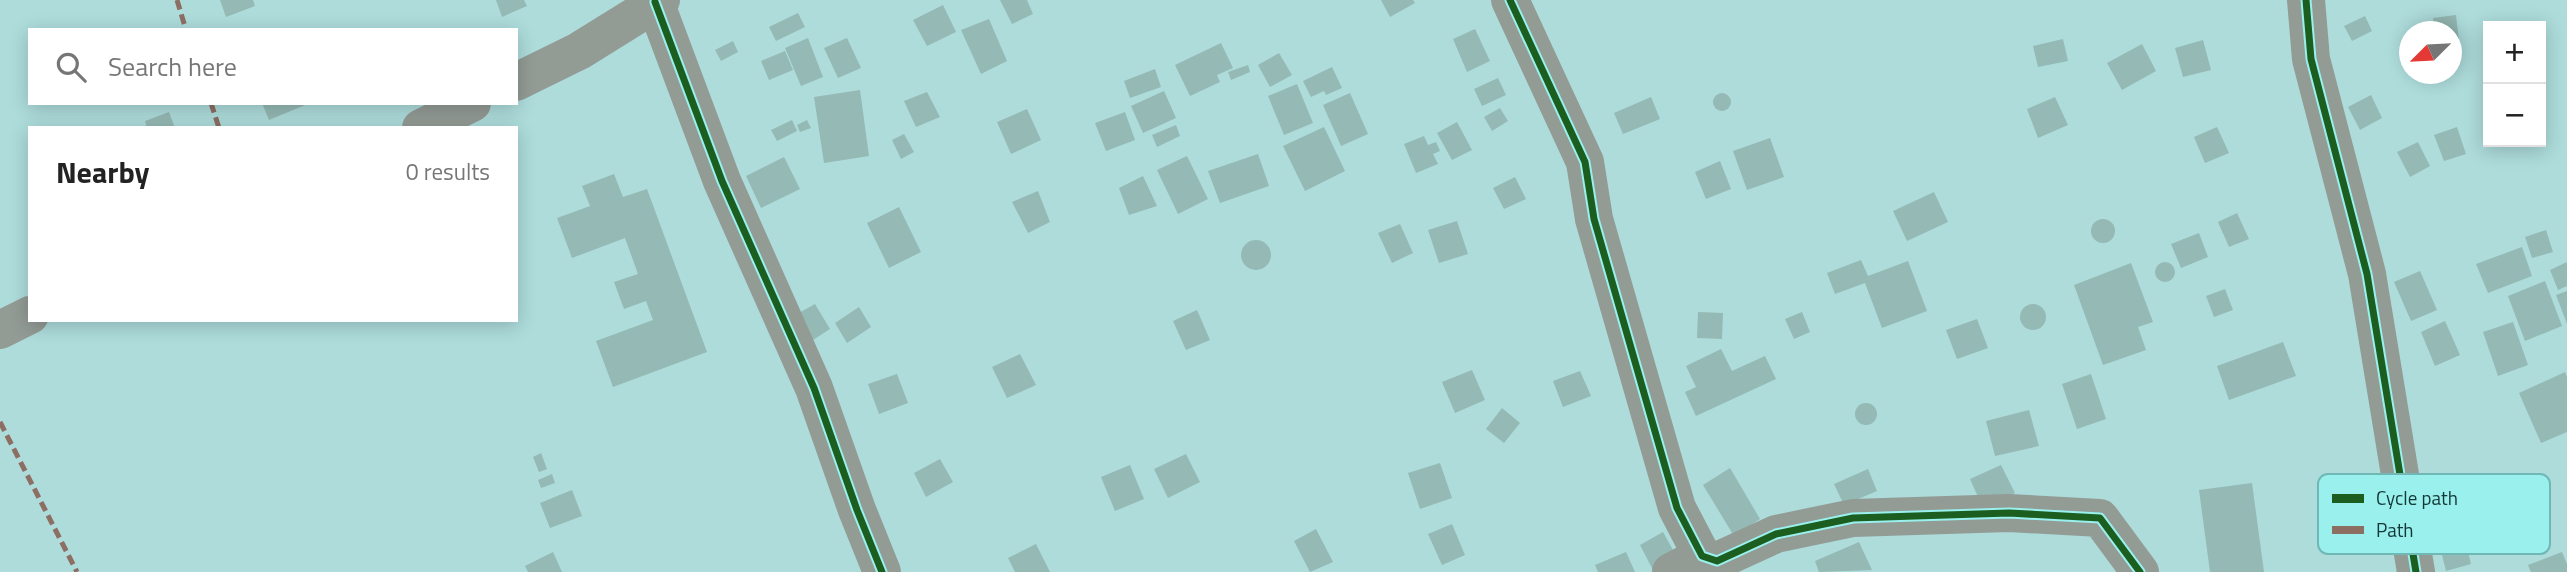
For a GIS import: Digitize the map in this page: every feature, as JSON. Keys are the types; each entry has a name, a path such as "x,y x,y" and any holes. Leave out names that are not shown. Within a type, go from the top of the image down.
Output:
{"street":[{"path":"1510,0 1585,162 1594,219 1693,567 1717,561 1776,534 1853,518 2009,513 2100,518 2140,572"},
{"path":"2306,0 2311,59 2367,274 2400,474"},
{"path":"518,81 579,51 658,1 722,181 814,388 857,510 883,572"},
{"path":"425,126 468,105"},
{"path":"0,330 28,316"},
{"path":"2413,554 2416,572"}],"building":[{"path":"220,0 253,0 255,6 226,17"},
{"path":"496,0 524,0 527,6 502,17"},
{"path":"1000,0 1027,0 1033,14 1012,24"},
{"path":"1381,0 1413,0 1415,3 1390,17"},
{"path":"943,5 956,32 927,46 913,20"},
{"path":"798,13 805,27 776,41 769,27"},
{"path":"2456,15 2457,21 2433,21 2433,18"},
{"path":"2365,16 2372,31 2352,41 2344,26"},
{"path":"989,19 1007,61 981,74 961,30"},
{"path":"1475,29 1490,61 1467,72 1453,39"},
{"path":"808,38 823,77 801,86 785,48"},
{"path":"847,38 861,68 838,78 824,48"},
{"path":"2063,39 2068,61 2038,67 2033,46"},
{"path":"2203,40 2211,70 2183,77 2175,48"},
{"path":"733,41 738,52 721,61 715,50"},
{"path":"1221,43 1233,68 1217,75 1220,82 1190,96 1175,65"},
{"path":"2142,44 2156,71 2122,90 2107,63"},
{"path":"785,51 793,70 769,80 761,61"},
{"path":"1279,53 1292,75 1270,87 1258,65"},
{"path":"1248,65 1250,72 1231,80 1228,72"},
{"path":"1332,67 1342,88 1326,95 1324,91 1311,97 1303,81"},
{"path":"1155,69 1161,87 1130,98 1124,81"},
{"path":"1498,78 1506,95 1482,106 1474,89"},
{"path":"1297,84 1313,123 1284,135 1268,96"},
{"path":"860,90 869,156 824,163 814,97"},
{"path":"1164,91 1176,118 1143,133 1131,106"},
{"path":"927,92 940,117 916,127 904,101"},
{"path":"1350,93 1368,134 1341,146 1323,105"},
{"path":"1722,93 1728,96 1731,102 1728,108 1722,111 1716,108 1713,102 1716,96"},
{"path":"2371,95 2382,118 2360,130 2348,107"},
{"path":"1651,97 1660,119 1623,134 1614,113"},
{"path":"2055,97 2068,125 2038,138 2027,109"},
{"path":"263,105 305,105 269,120"},
{"path":"1500,108 1508,121 1492,131 1484,117"},
{"path":"1027,109 1041,140 1011,154 997,122"},
{"path":"169,112 174,126 146,126 145,121"},
{"path":"1125,112 1135,140 1106,151 1095,123"},
{"path":"792,120 797,131 777,141 771,130"},
{"path":"807,120 811,128 800,132 797,125"},
{"path":"1457,122 1472,150 1452,160 1437,133"},
{"path":"1176,125 1180,136 1157,147 1152,135"},
{"path":"1324,127 1345,171 1305,191 1283,146"},
{"path":"2217,127 2229,153 2205,163 2194,137"},
{"path":"2457,127 2466,154 2444,161 2434,135"},
{"path":"904,134 914,152 901,159 892,140"},
{"path":"1424,136 1428,145 1436,142 1440,151 1433,154 1438,164 1416,173 1404,144"},
{"path":"1770,138 1784,177 1747,190 1733,151"},
{"path":"2418,142 2430,166 2410,177 2397,152"},
{"path":"1258,154 1269,186 1220,203 1208,171"},
{"path":"1187,156 1208,199 1178,214 1157,170"},
{"path":"784,157 800,189 761,208 746,176"},
{"path":"1720,161 1731,189 1706,199 1695,172"},
{"path":"614,174 623,197 647,189 707,352 613,387 596,341 653,320 646,301 624,309 614,282 638,274 625,238 572,258 557,218 590,206 582,186"},
{"path":"1143,176 1157,206 1129,215 1119,188"},
{"path":"1515,177 1526,199 1504,209 1493,188"},
{"path":"1038,191 1050,222 1028,233 1012,202"},
{"path":"1934,192 1948,222 1907,241 1893,211"},
{"path":"899,207 921,252 889,268 867,223"},
{"path":"2237,213 2249,239 2229,247 2218,222"},
{"path":"2103,219 2112,222 2115,231 2112,240 2103,243 2094,240 2091,231 2094,222"},
{"path":"1457,221 1468,254 1439,263 1428,230"},
{"path":"1400,224 1413,253 1392,263 1378,233"},
{"path":"2546,230 2553,252 2532,258 2525,237"},
{"path":"2199,233 2208,257 2181,268 2171,244"},
{"path":"1256,240 1267,244 1271,255 1267,266 1256,270 1245,266 1241,255 1245,244"},
{"path":"2522,247 2532,276 2488,293 2476,264"},
{"path":"1861,260 1868,276 1908,261 1927,311 1882,328 1865,283 1835,294 1827,273"},
{"path":"2165,262 2172,265 2175,272 2172,279 2165,282 2158,279 2155,272 2158,265"},
{"path":"2567,262 2567,286 2558,290 2550,270"},
{"path":"2131,263 2153,322 2138,327 2146,350 2103,365 2074,285"},
{"path":"2420,271 2437,310 2411,321 2394,282"},
{"path":"2545,281 2562,326 2525,341 2508,296"},
{"path":"2225,289 2233,310 2214,317 2206,296"},
{"path":"2567,291 2567,324 2556,295"},
{"path":"815,304 830,329 813,340 797,314"},
{"path":"2033,304 2043,307 2046,317 2043,327 2033,330 2023,327 2020,317 2023,307"},
{"path":"859,307 871,327 847,343 835,323"},
{"path":"1197,310 1210,340 1186,350 1173,321"},
{"path":"1698,312 1723,313 1722,339 1697,338"},
{"path":"1802,312 1810,332 1794,339 1785,319"},
{"path":"1977,319 1988,348 1957,359 1946,330"},
{"path":"2445,321 2460,355 2435,366 2421,332"},
{"path":"2513,322 2528,365 2498,376 2483,332"},
{"path":"2283,342 2296,376 2229,400 2217,366"},
{"path":"1721,349 1732,371 1765,356 1776,379 1696,416 1685,392 1696,387 1686,366"},
{"path":"1020,354 1036,385 1007,398 992,367"},
{"path":"1472,370 1485,400 1455,413 1442,382"},
{"path":"1580,371 1591,396 1563,407 1553,381"},
{"path":"2565,372 2567,432 2541,443 2519,393"},
{"path":"897,374 908,403 879,414 868,384"},
{"path":"2091,374 2106,419 2077,429 2062,384"},
{"path":"1866,403 1874,406 1877,414 1874,422 1866,425 1858,422 1855,414 1858,406"},
{"path":"1502,408 1520,423 1504,443 1486,429"},
{"path":"2029,410 2039,446 1995,456 1986,421"},
{"path":"541,453 547,469 539,472 533,457"},
{"path":"1186,454 1200,482 1168,498 1154,469"},
{"path":"940,459 953,482 926,497 914,473"},
{"path":"1440,463 1452,498 1420,509 1408,473"},
{"path":"1130,465 1144,499 1115,511 1101,477"},
{"path":"2001,465 2015,493 1983,508 1970,479"},
{"path":"1730,468 1760,519 1734,536 1703,485"},
{"path":"1868,469 1877,491 1844,505 1834,484"},
{"path":"552,474 555,483 541,488 538,480"},
{"path":"2252,483 2264,572 2210,572 2199,490"},
{"path":"572,490 582,516 550,528 540,503"},
{"path":"1452,524 1465,555 1442,565 1428,534"},
{"path":"1316,529 1333,562 1310,572 1294,541"},
{"path":"1663,532 1678,559 1654,572 1640,545"},
{"path":"1859,542 1872,570 1819,572 1815,561"},
{"path":"1036,544 1050,572 1015,572 1008,558"},
{"path":"553,552 562,572 528,572 525,566"},
{"path":"1626,552 1635,572 1598,572 1595,565"},
{"path":"2562,552 2567,572 2531,572 2528,565"},
{"path":"2442,554 2468,554 2471,564 2446,571"}],"marked path":[{"path":"177,0 185,28"},
{"path":"212,105 218,126"},
{"path":"0,422 77,572"}],"cycle path":[{"path":"1510,0 1585,162 1594,219 1677,508 1702,556 1717,561 1776,534 1853,518 2009,513 2100,518 2140,572"},
{"path":"2306,0 2311,59 2367,274 2400,474"},
{"path":"655,2 722,181 814,388 882,572"},
{"path":"2413,554 2416,572"}]}
